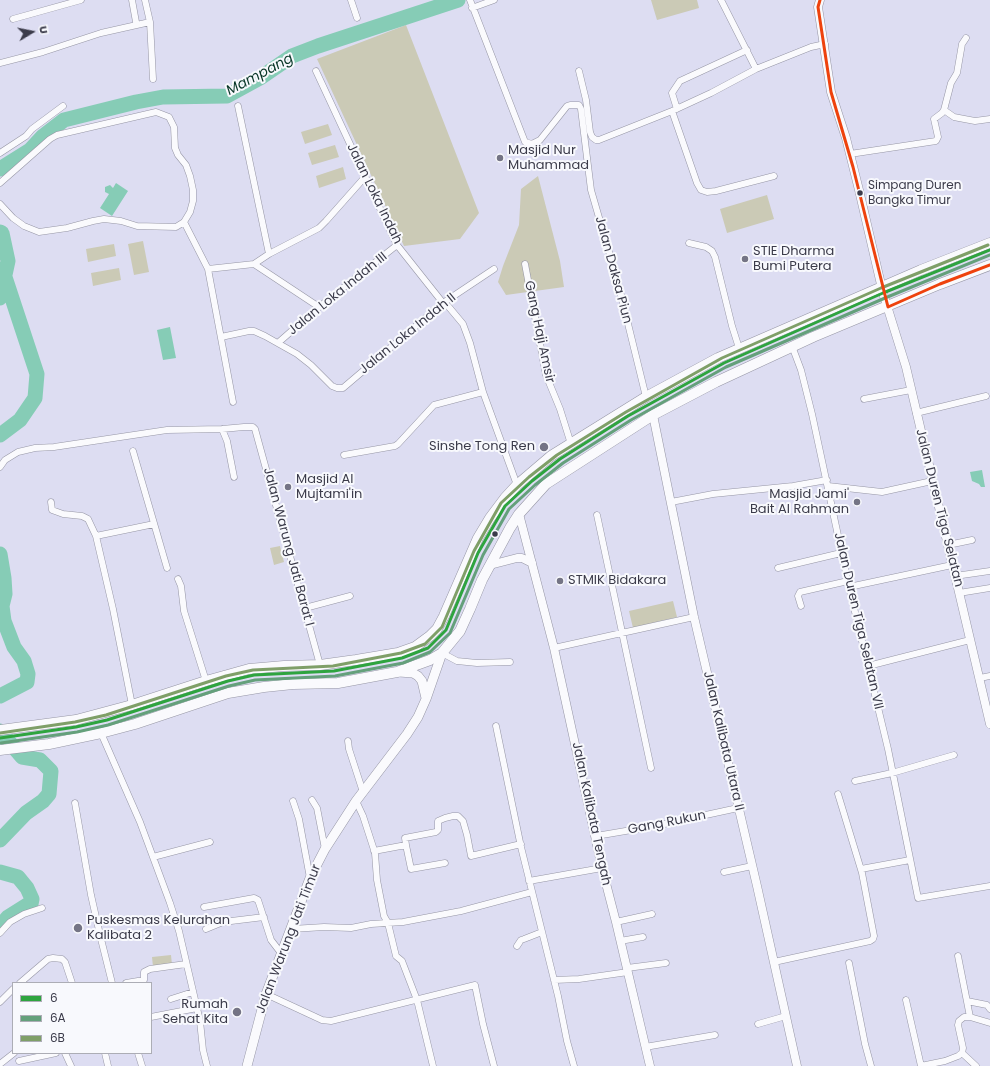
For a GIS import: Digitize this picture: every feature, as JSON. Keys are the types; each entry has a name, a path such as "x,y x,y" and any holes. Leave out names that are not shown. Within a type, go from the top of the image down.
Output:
{"main road":[{"path":"0,730 76,720 132,705 249,669 356,660 407,650 430,636 444,616 478,538 494,513 517,485 551,456 646,397 718,358 807,319 883,290 990,243"},
{"path":"2,750 62,742 101,733 136,724 228,693 293,684 338,683 397,672 430,660 442,653 460,631 490,565 519,514 546,484 652,415 716,382 813,337 940,284 990,265"},
{"path":"807,319 814,321 818,325 818,330 813,337"},
{"name":"Jalan Warung Jati Timur","path":"247,1066 266,994 310,878 324,849 356,801 384,770 418,717 442,653"},
{"path":"397,672 414,673 418,676 422,680 426,699"}],"street":[{"path":"13,18 68,2 81,0"},
{"path":"132,0 136,22"},
{"path":"145,0 150,22 153,79"},
{"path":"351,0 357,18"},
{"path":"471,3 494,0"},
{"path":"721,0 756,69"},
{"name":"Jalan Duren Tiga Selatan","path":"820,0 818,7 831,92 850,154 883,290 911,390 990,724"},
{"name":"Jalan Daksa Piun","path":"471,3 525,142 532,144 537,143 545,136 567,106 574,104 579,105 581,109 591,190 618,283 646,397"},
{"path":"0,63 101,34 150,22"},
{"path":"850,154 936,141 938,137 934,119 944,110 951,82 957,73 962,44 966,38"},
{"path":"579,71 592,137 596,140 604,139 675,110 756,69 806,49 824,44"},
{"path":"747,50 680,81 672,93 675,110 701,190 707,192 716,191 774,176"},
{"name":"Jalan Loka Indah","path":"316,71 397,245 443,302 463,324 470,343 483,392 517,485"},
{"path":"0,152 26,136 32,129 63,106"},
{"path":"238,106 269,254"},
{"path":"944,110 954,117 959,118 975,121 990,119"},
{"path":"0,183 50,139 57,135 156,112 169,117 174,127 175,148 178,155 186,165 193,190 193,201 190,212 184,222 176,227 162,228 137,226 121,221 104,219 67,228 38,232 24,226 13,218 0,204"},
{"path":"208,270 254,264 269,254 318,228 365,177"},
{"path":"184,222 208,270 233,402"},
{"path":"689,243 706,247 712,251 715,257 739,348"},
{"name":"Jalan Loka Indah III","path":"279,342 397,245"},
{"path":"254,264 320,307"},
{"name":"Gang Haji Amsir","path":"525,264 546,375 560,409 571,444"},
{"name":"Jalan Loka Indah II","path":"279,342 311,365 332,386 343,388 443,302 494,269"},
{"path":"221,337 254,331 279,342"},
{"name":"Jalan Duren Tiga Selatan VII","path":"792,346 801,370 848,584 888,749 918,898 990,886"},
{"path":"864,399 911,390"},
{"path":"344,455 395,446 434,405 483,392"},
{"path":"916,412 986,396"},
{"name":"Jalan Kalibata Utara II","path":"652,415 694,617 774,962 796,1066"},
{"name":"Jalan Warung Jati Barat I","path":"222,430 249,426 255,429 320,664"},
{"path":"0,467 5,460 18,452 27,449 167,430 222,430 227,441 234,477"},
{"path":"133,451 167,568"},
{"path":"671,502 713,494 827,483 882,492 932,481"},
{"path":"51,502 52,510 63,514 82,516 88,519 96,536 113,609 132,705"},
{"name":"Jalan Kalibata Tengah","path":"519,514 554,648 602,868 650,1066"},
{"path":"597,515 651,768"},
{"path":"96,536 154,524"},
{"path":"948,545 972,540"},
{"path":"778,568 842,552"},
{"path":"490,565 517,558 522,558 532,563"},
{"path":"800,606 798,596 800,592 952,565"},
{"path":"955,576 990,571"},
{"path":"178,579 181,586 184,611 206,681"},
{"path":"959,594 990,588"},
{"path":"305,608 350,596"},
{"path":"554,648 694,617"},
{"path":"868,666 970,640"},
{"path":"442,653 457,661 477,663 510,662"},
{"path":"980,678 990,676"},
{"path":"496,726 529,881 574,1066"},
{"path":"101,733 140,822 172,910 197,1008 207,1066"},
{"path":"348,741 349,749 363,792"},
{"path":"855,780 892,773 954,755"},
{"path":"774,962 870,941 873,939 874,936 861,869 838,794"},
{"path":"293,800 299,819 310,878"},
{"path":"312,800 317,808 324,849"},
{"path":"356,801 363,816 374,851 384,916 388,923 396,956 402,961 417,1000 433,1066"},
{"path":"74,803 91,894 112,982"},
{"name":"Gang Rukun","path":"596,836 655,826 738,808"},
{"path":"444,863 411,869 405,838 436,832 438,830 438,821 445,818 458,816 463,821 471,856 521,844"},
{"path":"154,857 210,842"},
{"path":"374,851 406,845"},
{"path":"861,869 910,860"},
{"path":"724,872 752,866"},
{"path":"529,881 602,868"},
{"path":"292,928 351,928 372,924 403,922 461,911 532,892"},
{"path":"204,907 254,898 258,900 271,940 281,953"},
{"path":"0,933 10,922 24,914 42,908"},
{"path":"616,922 652,914"},
{"path":"206,929 223,922 264,917"},
{"path":"517,946 521,940 542,932"},
{"path":"620,941 643,937"},
{"path":"958,956 970,1017"},
{"path":"21,982 48,959 53,958 62,959 65,962 72,982"},
{"path":"554,980 579,978 666,963"},
{"path":"849,963 864,1044 871,1066"},
{"path":"132,982 144,980 144,972 150,969 186,964"},
{"path":"266,994 322,1020 331,1021 475,985 494,1066"},
{"path":"0,1002 12,990"},
{"path":"171,999 193,992"},
{"path":"906,1000 921,1066 945,1061 962,1053 963,1048 958,1025 959,1020 964,1017 970,1017 990,1023"},
{"path":"967,1001 987,1005 990,1009"},
{"path":"152,1017 197,1008"},
{"path":"758,1024 786,1016"},
{"path":"645,1047 715,1035"},
{"path":"962,1053 976,1066"},
{"path":"0,1064 13,1054"},
{"path":"19,1061 51,1054"},
{"path":"65,1054 71,1066"},
{"path":"105,1054 108,1066"},
{"path":"138,1054 142,1066"}],"shaded area":[{"path":"651,0 697,0 699,8 657,20"},
{"path":"406,25 479,213 460,239 404,246 317,59"},
{"path":"328,124 332,135 305,144 301,132"},
{"path":"335,145 339,157 312,165 308,153"},
{"path":"343,167 346,179 319,188 316,176"},
{"path":"538,176 560,261 564,287 506,295 498,282 519,225 521,189"},
{"path":"116,183 128,191 112,216 100,208 109,194 105,192 105,187 110,185 113,188"},
{"path":"767,195 774,219 727,233 720,209"},
{"path":"143,241 149,272 134,275 128,244"},
{"path":"114,244 116,256 88,262 86,249"},
{"path":"119,268 121,280 93,286 91,273"},
{"path":"170,327 176,358 163,360 157,330"},
{"path":"982,470 985,487 981,487 979,484 972,481 970,472"},
{"path":"280,546 284,562 274,565 270,548"},
{"path":"673,601 677,617 633,628 629,611"},
{"path":"171,955 172,965 153,967 152,957"}],"waterway":[{"name":"Mampang","path":"0,169 30,150 42,137 64,120 136,102 163,97 227,96 260,78 292,56 458,0"},
{"name":"Mampang","path":"0,232 2,233 8,261 0,298"},
{"path":"0,435 20,420 35,398 37,374 5,277"},
{"path":"0,554 5,594 2,606 4,621 14,647 24,661 28,674 27,682 0,696"},
{"path":"0,731 22,757 40,760 51,771 49,794 43,801 26,813 0,840"},
{"path":"0,872 18,877 27,888 32,899 31,904 8,917 0,926"}],"transit line":[{"path":"820,0 818,7 831,92 853,167 888,307 940,284 990,265"},
{"name":"6B","path":"0,733 75,722 106,715 226,676 253,670 333,666 401,653 425,644 442,627 474,551 501,503 529,477 557,455 626,412 722,358 881,288 988,245"},
{"name":"6","path":"0,738 76,727 107,720 228,681 254,675 334,671 402,658 428,648 446,630 478,553 505,506 532,481 560,459 628,416 724,363 883,293 990,250"},
{"name":"6A","path":"1,743 77,732 108,725 229,686 255,680 335,676 403,663 430,652 450,633 483,555 509,509 535,485 563,463 631,420 726,367 885,298 990,255"}],"place":[{"name":"Masjid Nur Muhammad","path":"500,158"},
{"name":"Simpang Duren Bangka Timur","path":"860,193"},
{"name":"STIE Dharma Bumi Putera","path":"745,259"},
{"name":"Sinshe Tong Ren","path":"544,447"},
{"name":"Masjid Al Mujtami'in","path":"288,487"},
{"name":"Masjid Jami' Bait Al Rahman","path":"857,502"},
{"name":"STMIK Bidakara","path":"560,581"},
{"name":"Puskesmas Kelurahan Kalibata 2","path":"78,928"},
{"name":"Rumah Sehat Kita","path":"237,1012"}]}
